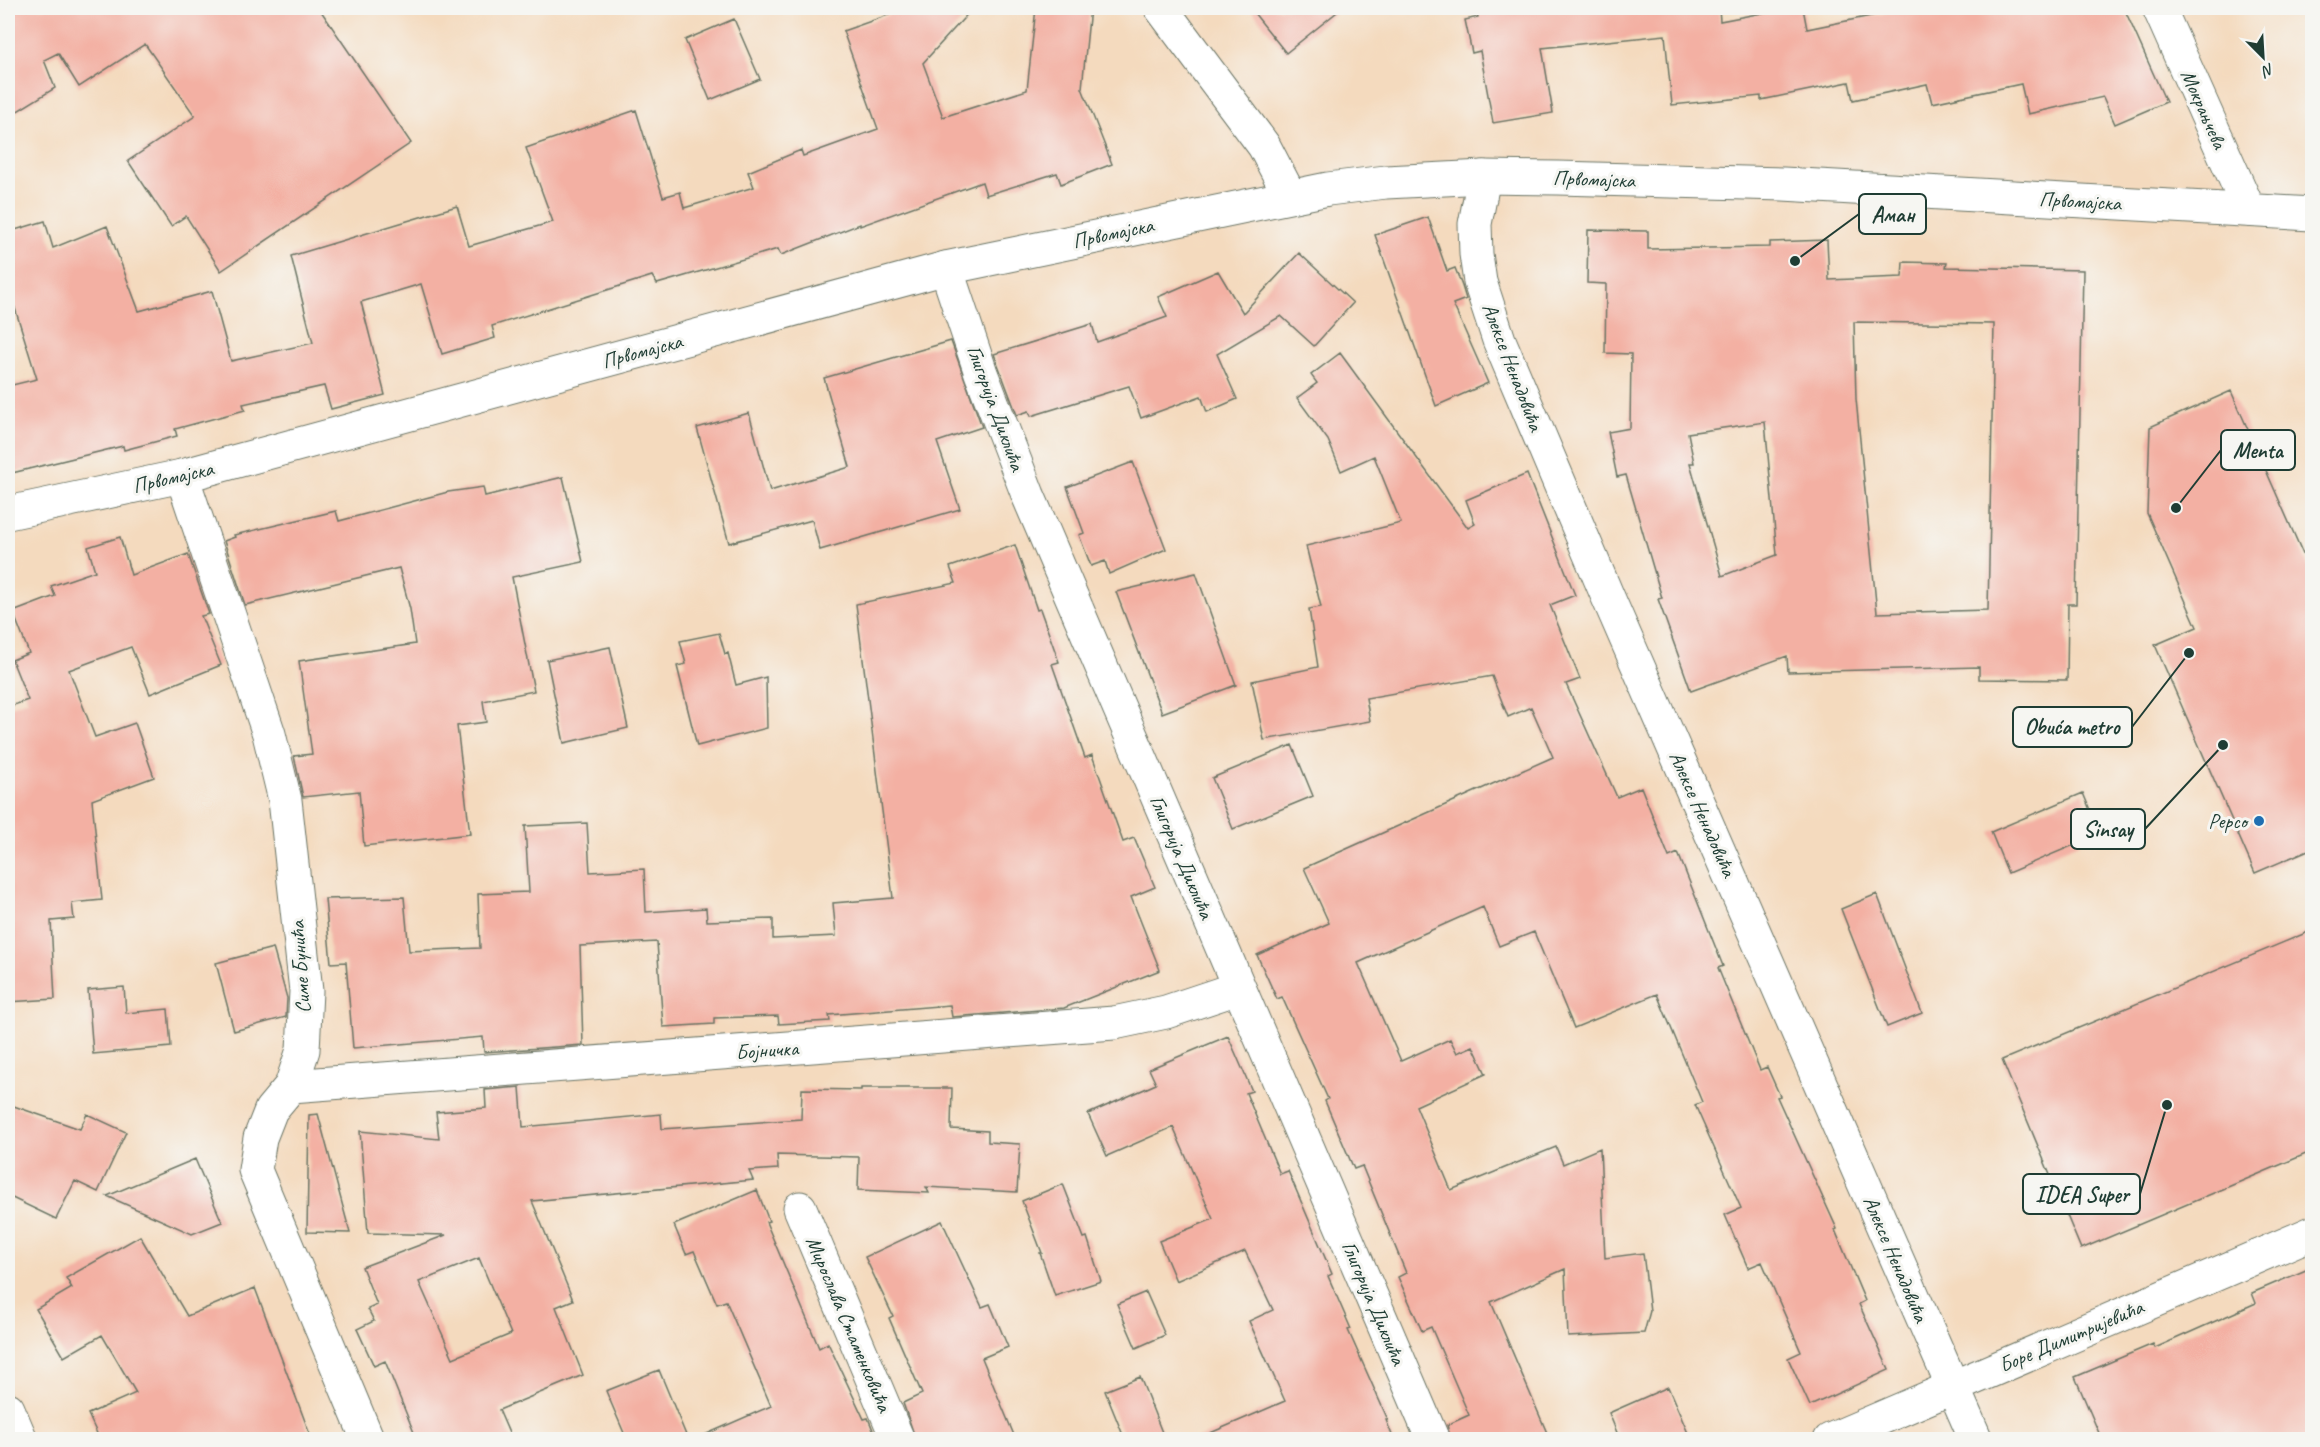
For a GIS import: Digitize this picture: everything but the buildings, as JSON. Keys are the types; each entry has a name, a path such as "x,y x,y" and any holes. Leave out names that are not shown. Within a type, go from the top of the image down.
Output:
{"street":[{"path":"1161,8 1264,146 1290,196"},
{"name":"Мокрањчева","path":"2158,8 2249,210"},
{"name":"Првомајска","path":"8,513 182,476 946,268 1328,189 1386,182 1484,177 1783,184 2313,214"},
{"name":"Алексе Ненадовића","path":"1484,177 1475,224 1476,254 1480,282 1499,340 1976,1440"},
{"name":"Глигорија Диклића","path":"946,268 981,372 1028,495 1433,1440"},
{"name":"Симе Бунића","path":"182,476 269,734 285,800 306,991 303,1050 291,1086 271,1110 260,1138 255,1170 368,1440"},
{"name":"Бојничка","path":"291,1086 1114,1023 1166,1012 1238,988"},
{"name":"Мирослава Стаменковића","path":"800,1208 898,1440"},
{"name":"Боре Димитријевића","path":"1830,1440 2313,1233"},
{"path":"8,1409 21,1440"}],"place":[{"name":"Аман","path":"1795,261"},
{"name":"Menta","path":"2176,508"},
{"name":"Obuća metro","path":"2189,653"},
{"name":"Sinsay","path":"2223,745"},
{"name":"Pepco","path":"2259,821"},
{"name":"IDEA Super","path":"2167,1105"}]}
